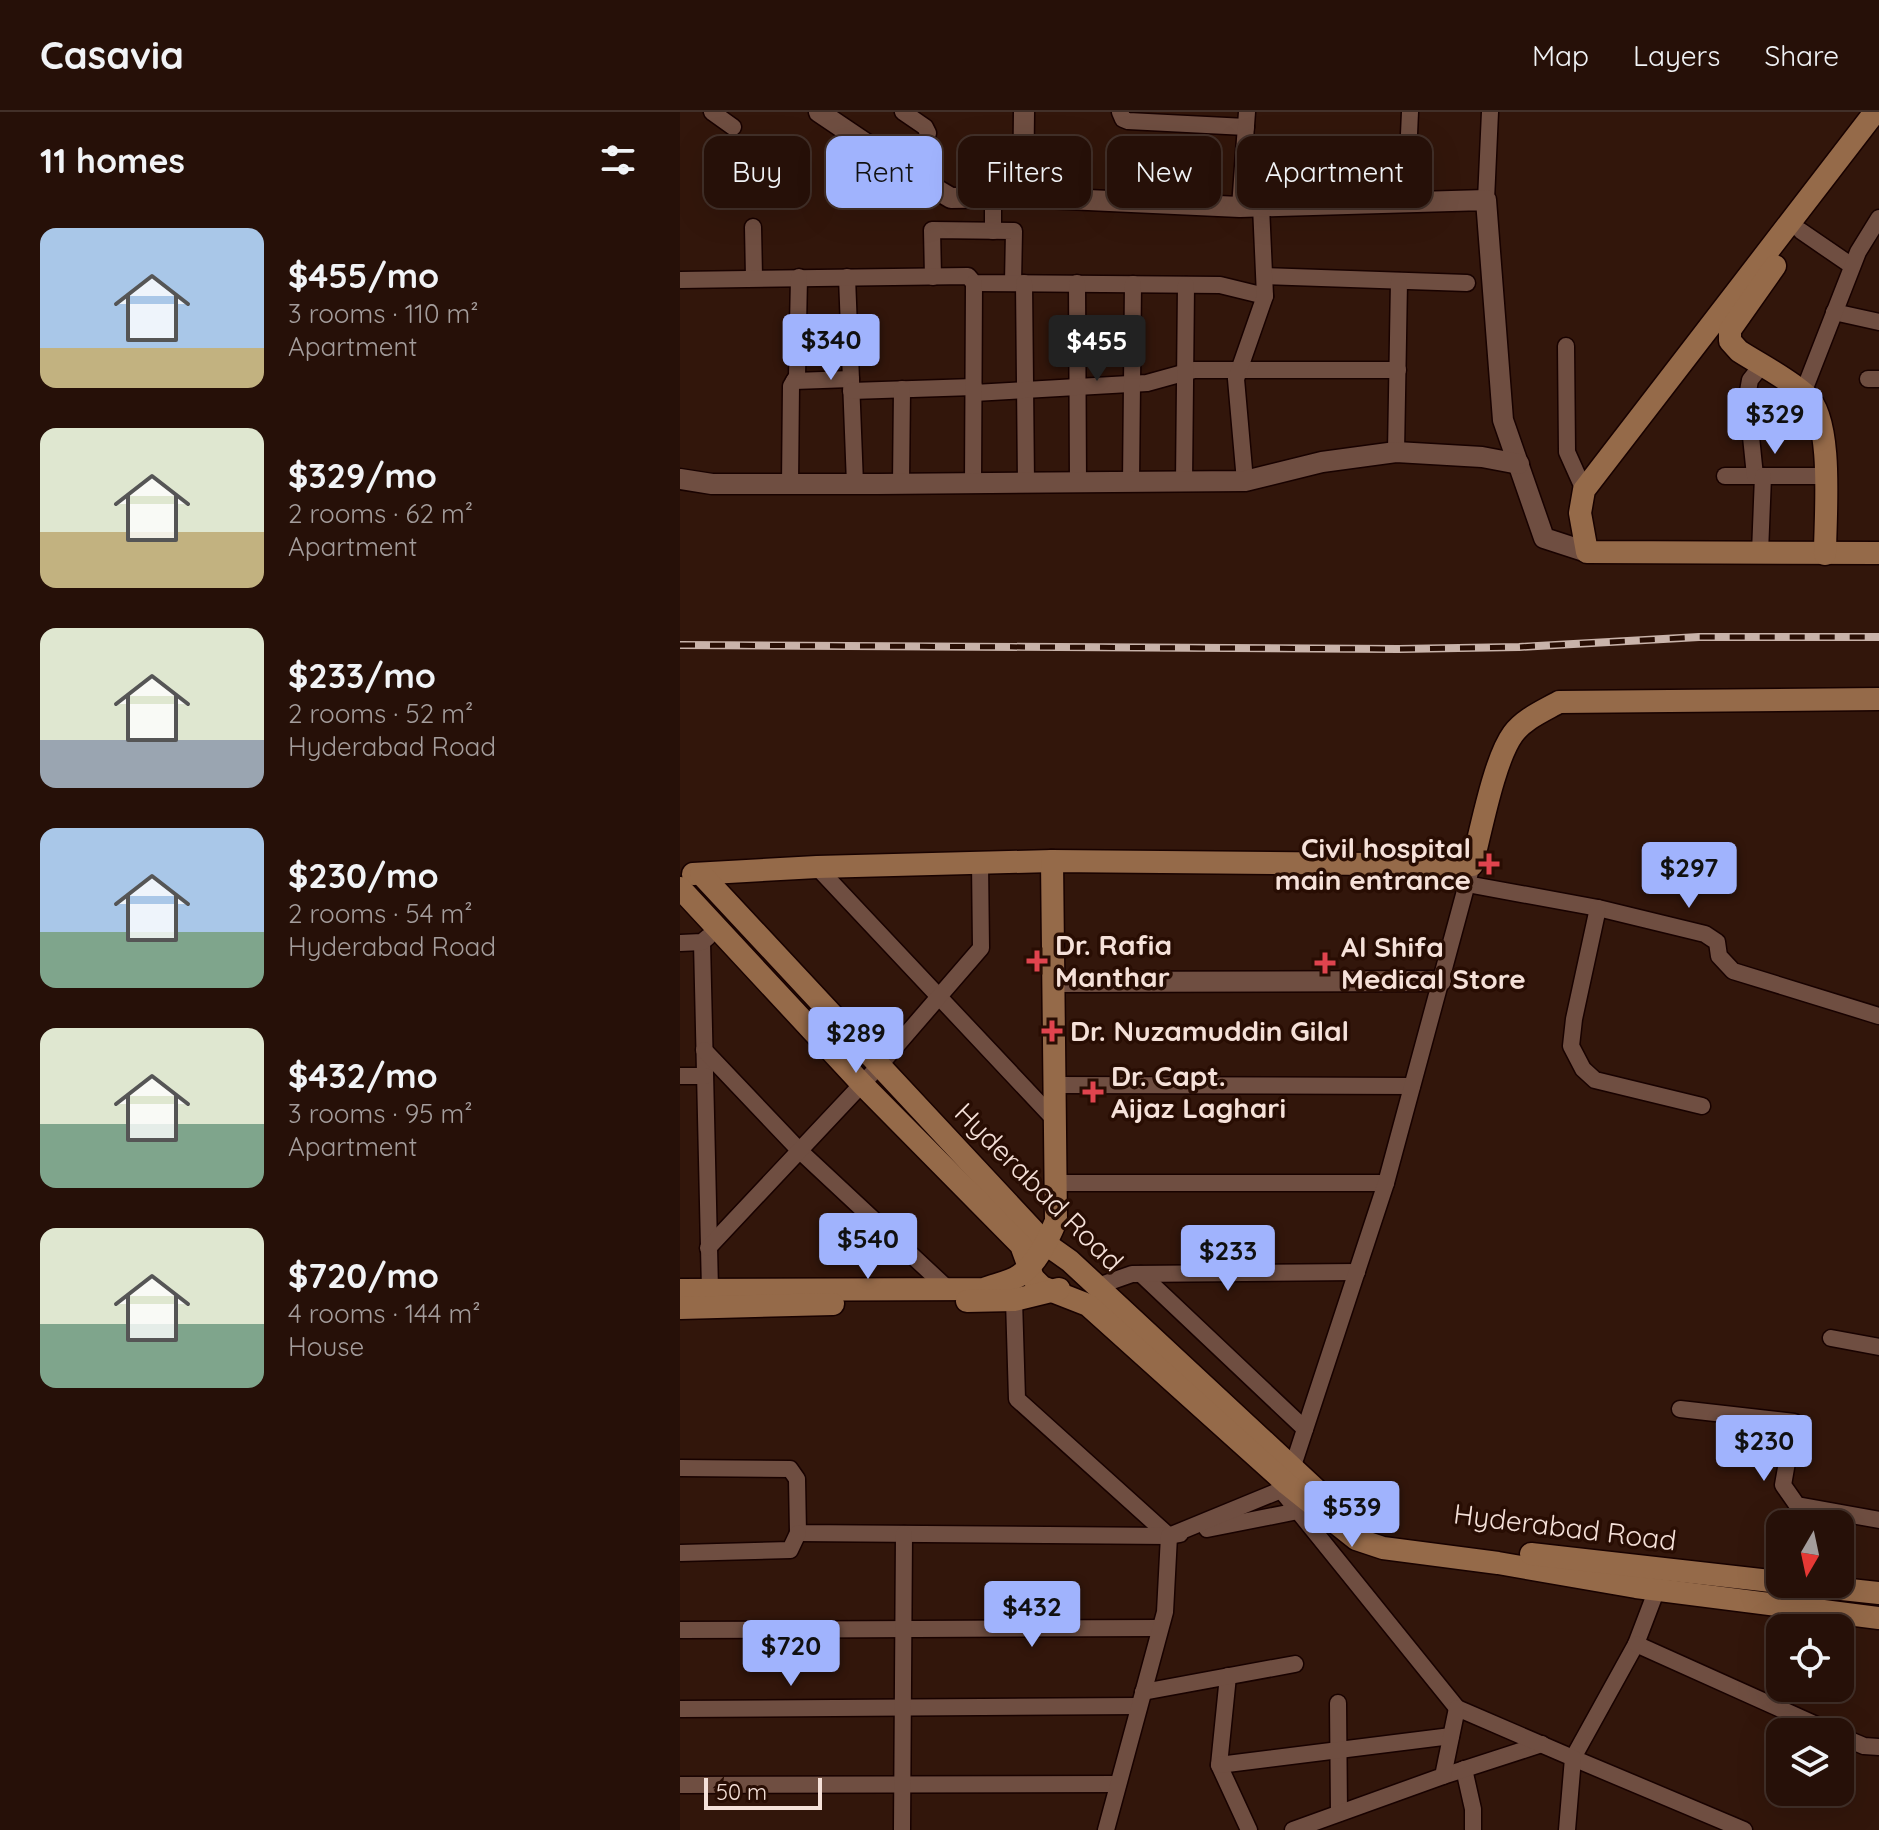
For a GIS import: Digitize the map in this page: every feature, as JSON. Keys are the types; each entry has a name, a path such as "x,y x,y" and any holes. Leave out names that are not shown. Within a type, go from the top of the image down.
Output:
{"main road":[{"path":"1875,112 1584,490 1580,513 1587,552 1879,553"},
{"path":"1825,554 1824,433 1818,411 1803,393 1739,351 1730,341 1730,330 1879,129"},
{"path":"690,874 817,867 1052,861 1470,874 1503,753 1514,733 1533,716 1559,702 1879,699"},
{"path":"680,1290 984,1289 1018,1277 1029,1266 1046,1244 1056,1221 1052,861"},
{"name":"Hyderabad Road","path":"690,874 879,1066 1046,1244 1074,1266 1287,1480 1362,1528 1387,1535 1614,1565 1766,1581"},
{"name":"Hyderabad Road","path":"680,888 710,935 1021,1245 1033,1278 1042,1287 1088,1305 1356,1539 1383,1548 1879,1618"},
{"path":"680,1308 1014,1300 1065,1286 1072,1277 1074,1266"},
{"path":"1854,1590 1879,1593"}],"street":[{"path":"712,112 733,127"},
{"path":"819,112 855,136"},
{"path":"903,112 925,127 927,136"},
{"path":"1024,112 1024,136"},
{"path":"1120,112 1123,119 1128,121 1247,119"},
{"path":"1409,136 1410,112"},
{"path":"1490,112 1486,200 1503,420 1544,538 1587,552"},
{"path":"1091,200 1237,207"},
{"path":"1432,201 1486,200"},
{"path":"993,208 993,231"},
{"path":"1245,481 1236,379 1265,296 1261,208"},
{"path":"1803,393 1858,252 1879,218"},
{"path":"753,227 754,277"},
{"path":"933,277 932,230 1014,231 1025,390 1026,484"},
{"path":"1801,231 1852,266"},
{"path":"680,280 968,276 974,283 973,484"},
{"path":"1265,276 1467,283"},
{"path":"790,484 791,386 797,376 799,277"},
{"path":"847,277 855,484"},
{"path":"1396,452 1399,281"},
{"path":"974,283 1220,285 1265,296"},
{"path":"1077,283 1078,483"},
{"path":"1131,483 1133,284"},
{"path":"1184,482 1186,285"},
{"path":"1834,312 1879,322"},
{"path":"1566,346 1567,452 1584,490"},
{"path":"1760,553 1759,476 1747,397 1750,380 1761,366"},
{"path":"794,381 902,389 1025,390 1147,383 1194,370 1398,370"},
{"path":"901,484 902,389"},
{"path":"680,479 712,484 1245,481 1322,462 1396,452 1482,457 1519,464"},
{"path":"1725,476 1824,476"},
{"path":"708,1248 879,1066 981,948 980,862"},
{"path":"817,867 1054,1119"},
{"path":"1744,1830 1457,1708 1298,1511 1287,1480 1386,1183 1470,874 1705,934 1717,942 1719,956 1733,971 1879,1016"},
{"path":"1598,908 1574,1019 1571,1046 1576,1058 1595,1080 1702,1106"},
{"path":"680,943 710,935 704,1050 710,1290"},
{"path":"1055,982 1441,981"},
{"path":"704,1050 800,1151 948,1289"},
{"path":"680,1076 705,1076"},
{"path":"1054,1085 1412,1086"},
{"path":"1055,1183 1386,1183"},
{"path":"1095,1287 1132,1274 1357,1272"},
{"path":"1141,1274 1305,1429"},
{"path":"1014,1300 1017,1399 1169,1536"},
{"path":"1831,1338 1879,1347"},
{"path":"1680,1409 1794,1422 1783,1485 1797,1505 1879,1520"},
{"path":"680,1468 790,1469 797,1479 798,1533 790,1550 680,1553"},
{"path":"1169,1536 1287,1480"},
{"path":"798,1533 1169,1536 1298,1511"},
{"path":"902,1830 904,1534"},
{"path":"1106,1830 1165,1612 1169,1536"},
{"path":"1567,1830 1573,1758 1636,1644 1657,1589"},
{"path":"680,1630 1160,1628"},
{"path":"1636,1644 1801,1718"},
{"path":"680,1709 1141,1699 1228,1676 1295,1664"},
{"path":"1228,1676 1219,1765 1249,1830"},
{"path":"1338,1703 1339,1813"},
{"path":"1443,1776 1457,1708"},
{"path":"1219,1765 1451,1736"},
{"path":"1854,1742 1879,1747"},
{"path":"1293,1830 1542,1744"},
{"path":"1464,1769 1473,1809 1473,1830"},
{"path":"680,1785 1118,1784"}],"railway":[{"path":"680,645 1399,649 1519,647 1699,637 1879,637"}],"place":[{"name":"Civil hospital main entrance","path":"1489,864"},
{"name":"Dr. Rafia Manthar","path":"1037,961"},
{"name":"Al Shifa Medical Store","path":"1325,963"},
{"name":"Dr. Nuzamuddin Gilal","path":"1052,1031"},
{"name":"Dr. Capt. Aijaz Laghari","path":"1093,1092"}]}
